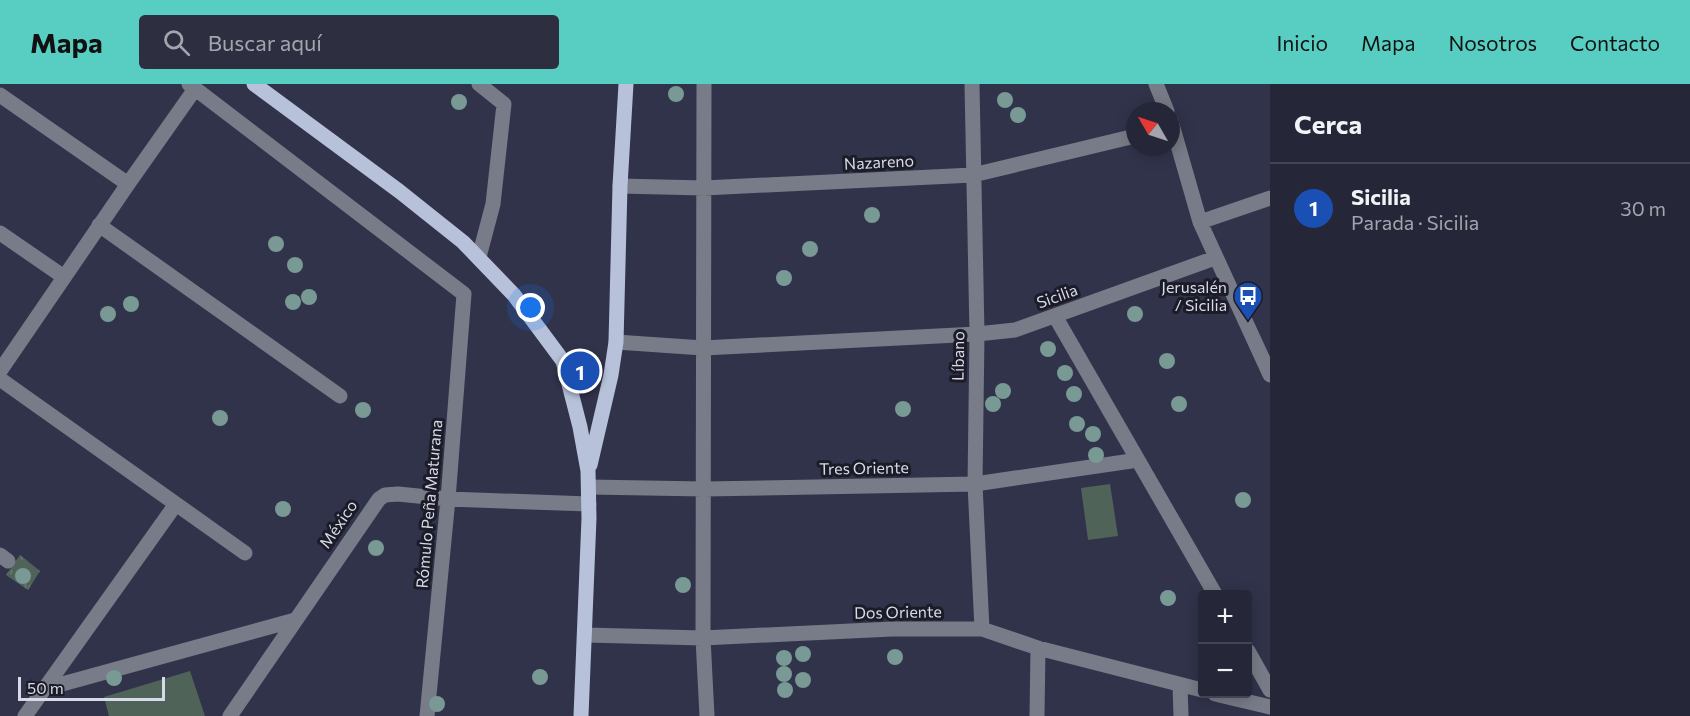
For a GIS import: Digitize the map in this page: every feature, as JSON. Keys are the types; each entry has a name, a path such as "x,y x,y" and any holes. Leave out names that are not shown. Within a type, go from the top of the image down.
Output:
{"main road":[{"path":"254,84 399,191 479,257 514,295 563,361 588,471 589,487 586,635 581,716"},
{"path":"588,471 611,375 616,342 620,186 626,84"}],"street":[{"path":"479,84 504,104 493,204 479,257"},
{"path":"704,84 704,638 707,716"},
{"name":"Líbano","path":"972,84 977,334 975,484 982,629"},
{"path":"1156,84 1163,102"},
{"path":"0,371 192,87"},
{"name":"Rómulo Peña Maturana","path":"192,87 464,294 448,499 427,716"},
{"path":"0,95 128,184"},
{"name":"Nazareno","path":"620,186 704,188 973,175 1126,138"},
{"path":"1180,153 1200,222 1270,374"},
{"path":"1200,222 1270,198"},
{"path":"99,225 340,396"},
{"path":"0,232 64,277"},
{"name":"Sicilia","path":"616,342 703,348 977,334 1015,330 1215,258"},
{"path":"1055,315 1213,590"},
{"path":"0,379 245,553"},
{"name":"Tres Oriente","path":"589,487 704,489 975,484 1138,460"},
{"name":"México","path":"230,716 379,499 385,495 589,504"},
{"path":"25,716 176,504"},
{"path":"45,688 295,620"},
{"name":"Dos Oriente","path":"586,635 704,638 892,629 982,629 1038,648 1198,689"},
{"path":"1036,716 1038,648"},
{"path":"1252,658 1270,690"},
{"path":"1180,685 1181,716"},
{"path":"1235,698 1270,707"}],"green space":[{"path":"1110,484 1118,536 1088,540 1081,488"},
{"path":"20,555 40,571 28,590 6,575"},
{"path":"190,671 205,716 109,716 104,697"}],"place":[{"name":"Jerusalén / Sicilia","path":"1248,322"},
{"name":"Sicilia","path":"580,371"}]}
